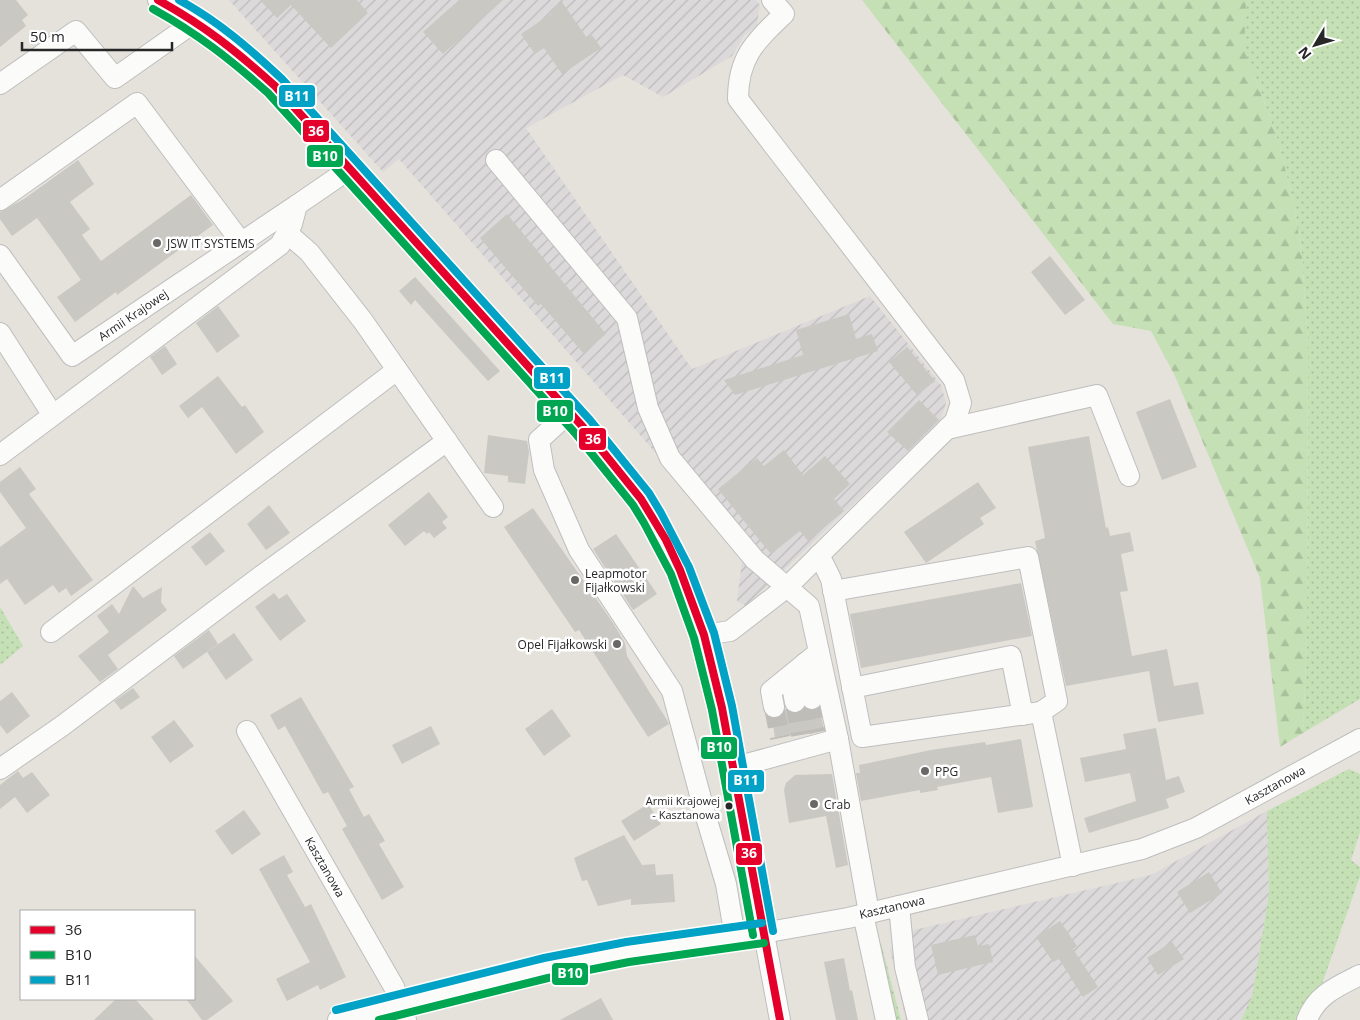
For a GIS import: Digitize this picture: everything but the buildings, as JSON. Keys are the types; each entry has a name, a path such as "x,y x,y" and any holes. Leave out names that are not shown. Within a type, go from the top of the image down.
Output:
{"street":[{"path":"158,0 196,22 228,44 275,86 570,412 641,498 680,570 704,635 722,708 780,1020"},
{"path":"704,635 730,631 787,587 955,421 961,403 954,380 738,99 738,79 745,55 784,14 772,0"},
{"path":"0,84 76,30 114,78 196,22"},
{"path":"0,200 137,103 241,242"},
{"path":"496,160 627,318 648,408 670,458 755,560 809,606 816,740 866,913 886,1020"},
{"name":"Armii Krajowej","path":"0,255 72,356 351,168"},
{"path":"0,455 52,414 280,245 292,224 297,205"},
{"path":"287,233 309,252 327,275 397,370 493,507"},
{"path":"0,333 52,414"},
{"path":"51,632 397,370"},
{"path":"947,429 1096,395 1129,476"},
{"path":"570,412 539,440 544,470 579,550 672,691 726,884 735,937"},
{"path":"0,769 62,726 257,579 447,441"},
{"path":"819,555 831,579 833,590 852,688 862,737 1032,713 1057,702 1028,558 833,590"},
{"path":"852,688 1011,656 1032,713 1073,866"},
{"path":"774,707 771,691 812,658"},
{"path":"790,676 804,701 812,658"},
{"name":"Kasztanowa","path":"247,731 394,988 403,1012"},
{"name":"Kasztanowa","path":"338,1020 403,1012 546,968 627,952 763,933 866,913 1142,849 1168,840 1226,812 1360,739"},
{"path":"732,768 781,746 816,740"},
{"path":"899,906 905,967 918,1020"},
{"path":"1308,1020 1310,1012 1327,991 1360,975"}],"shaded area":[{"path":"229,0 756,0 760,5 757,25 744,36 732,56 663,97 623,75 526,128 692,369 870,296 941,385 946,403 940,422 746,606 737,601 743,553 399,159 383,172"},
{"path":"1267,811 1269,894 1252,997 1241,1020 906,1020 890,950 901,933 1151,875"}],"green space":[{"path":"862,0 1246,0 1244,50 1279,144 1293,201 1302,256 1308,343 1307,637 1303,733 1280,747 1260,578 1175,376 1151,331 1113,324"},
{"path":"1237,0 1360,0 1360,699 1303,733 1307,637 1308,343 1302,256 1293,201 1279,144 1258,84 1235,30"},
{"path":"0,607 23,646 0,665"},
{"path":"1349,769 1360,774 1360,832 1351,860 1360,867 1360,876 1321,987 1303,1005 1296,1020 1241,1020 1252,997 1269,894 1267,811"},
{"path":"881,943 901,1020 890,1020 876,944"}],"tunnel":[{"path":"812,699 819,732"},
{"path":"795,702 801,735"},
{"path":"774,707 780,738"}],"transit line":[{"name":"36","path":"158,0 219,39 275,86 583,427 641,499 666,540 680,570 704,635 722,708 780,1020"},
{"name":"B11","path":"179,0 233,36 282,79 590,420 649,493 689,567 714,633 732,706 773,931"},
{"name":"B10","path":"153,9 185,28 213,48 268,93 575,433 633,505 671,574 694,638 712,710 753,935"},
{"name":"B11","path":"336,1010 544,958 626,942 762,923"},
{"name":"B10","path":"379,1020 548,978 629,962 764,943"}],"place":[{"name":"JSW IT SYSTEMS","path":"157,243"},
{"name":"Leapmotor Fijałkowski","path":"575,580"},
{"name":"Opel Fijałkowski","path":"617,644"},
{"name":"PPG","path":"925,771"},
{"name":"Crab","path":"814,804"},
{"name":"Armii Krajowej - Kasztanowa","path":"729,806"}]}
